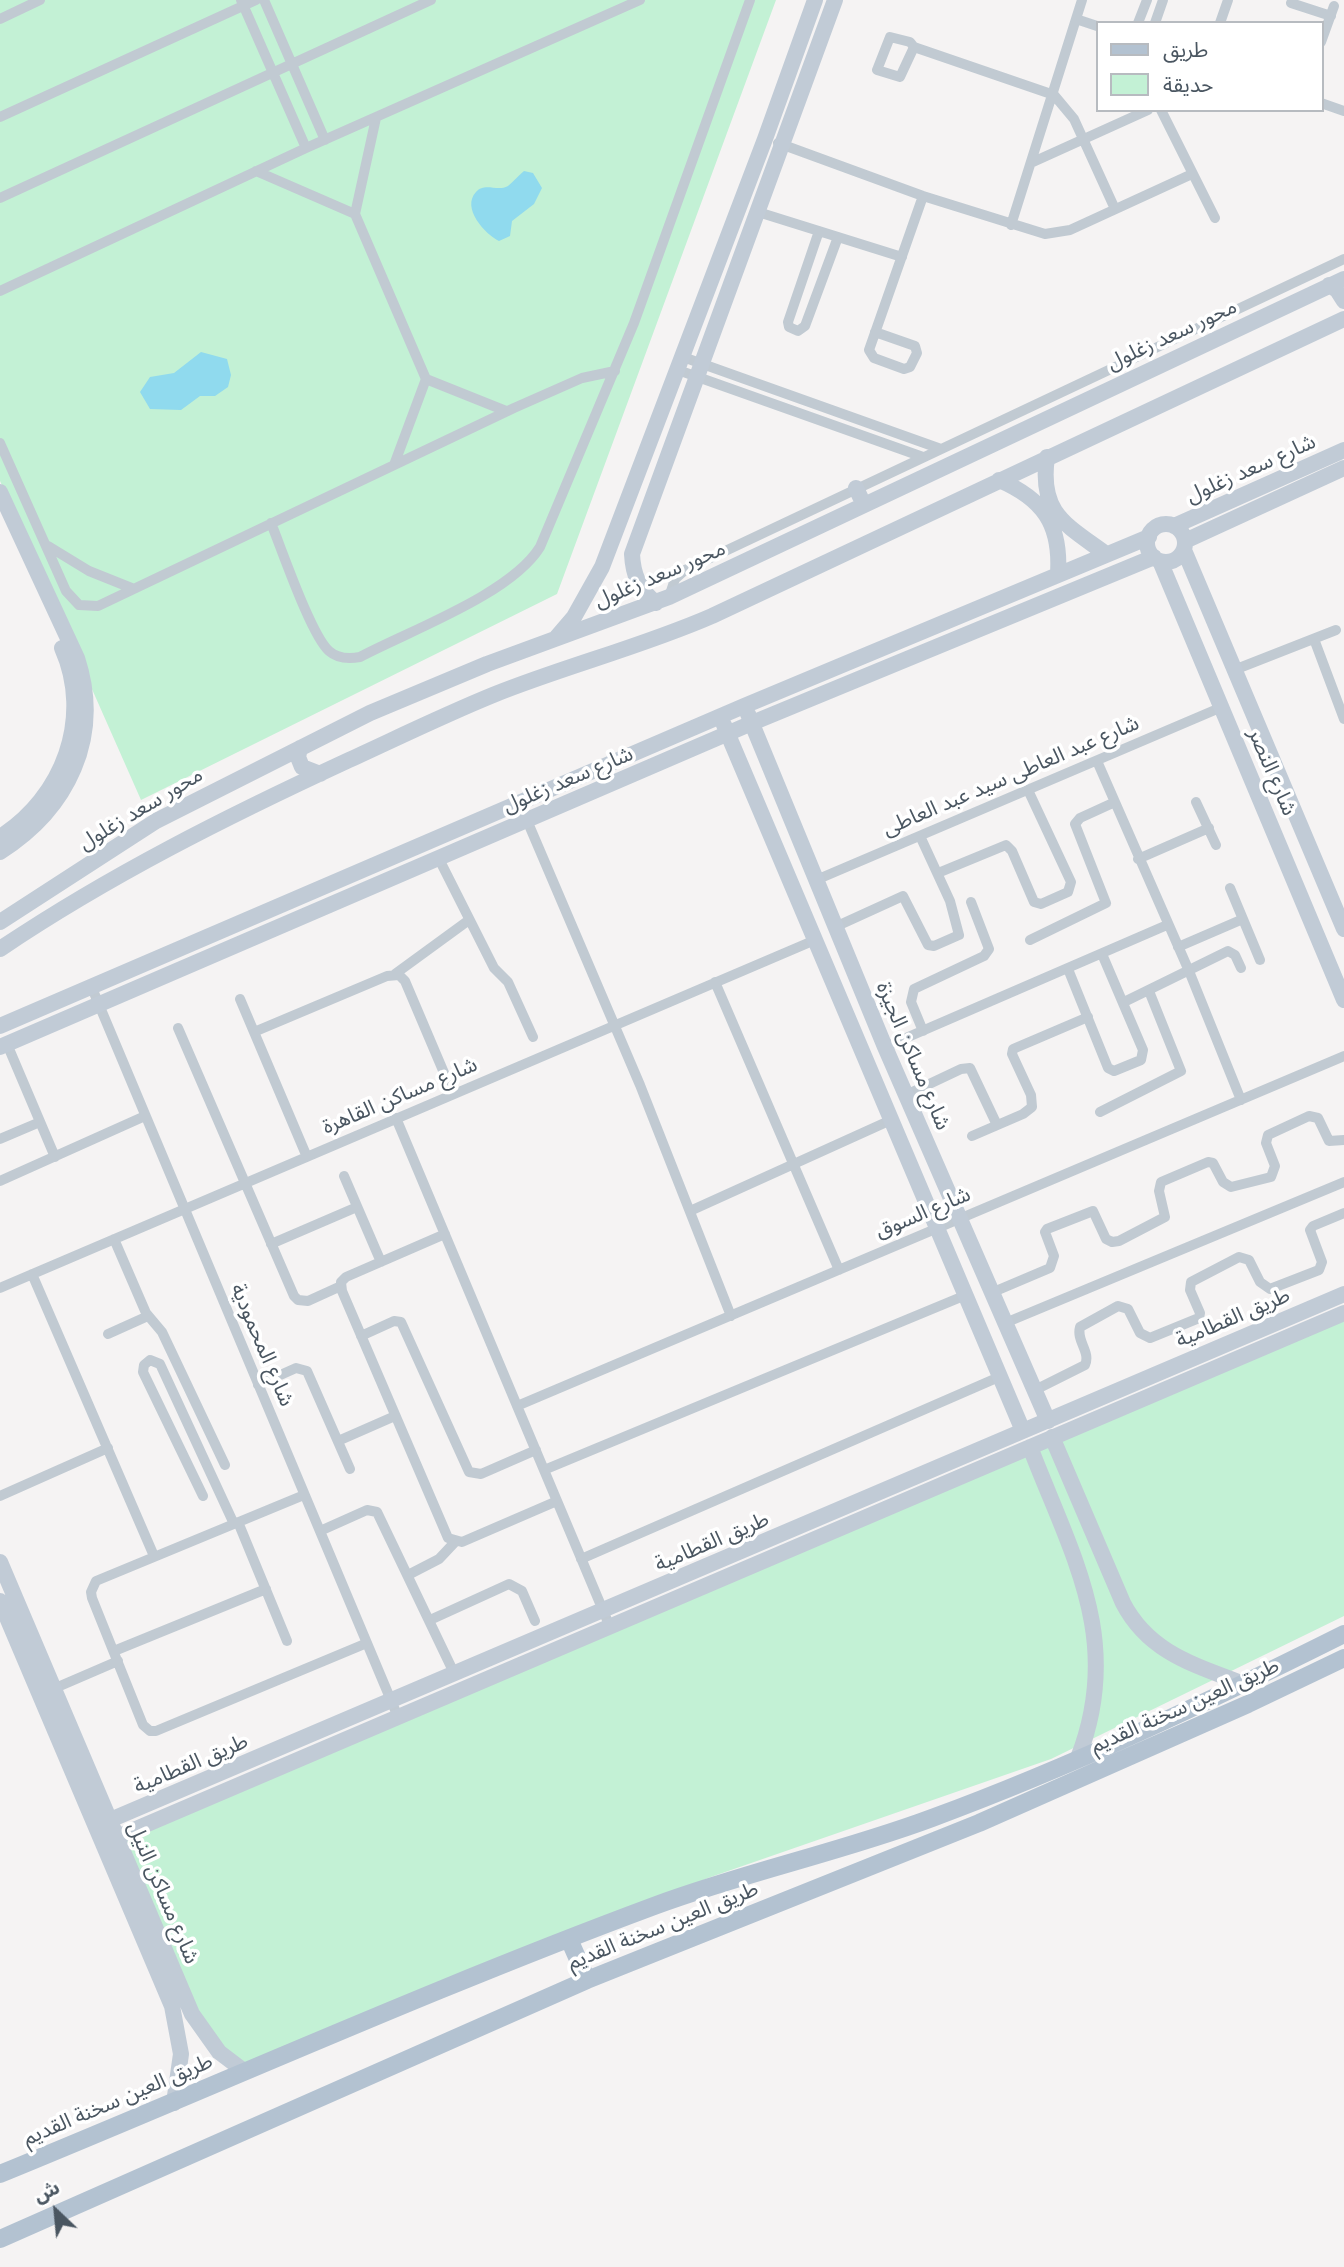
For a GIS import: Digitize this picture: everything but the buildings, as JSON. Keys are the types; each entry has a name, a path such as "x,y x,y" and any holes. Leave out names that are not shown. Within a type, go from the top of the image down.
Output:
{"main road":[{"name":"طريق العين سخنة القديم","path":"0,2174 569,1938 709,1887 929,1819 1078,1758 1244,1684 1344,1633"},
{"name":"طريق العين سخنة القديم","path":"0,2239 587,1980 979,1823 1248,1704 1344,1658"},
{"path":"569,1938 587,1980"}],"street":[{"path":"0,19 40,0"},
{"path":"0,117 243,3 256,0"},
{"path":"264,0 290,65 325,140"},
{"path":"0,198 431,0"},
{"path":"0,291 306,148 640,0"},
{"path":"271,523 299,594 324,646 344,659 360,657 496,589 526,567 540,547 615,372 750,0"},
{"path":"555,639 590,591 608,550 681,363 815,0"},
{"path":"835,0 632,554 636,580 643,592 662,600 675,579 685,570 941,449 996,432 1344,259"},
{"path":"1011,225 1082,0"},
{"path":"1139,21 1147,0"},
{"path":"1157,21 1163,0"},
{"path":"1221,21 1228,0"},
{"path":"243,3 306,148"},
{"path":"1291,3 1332,11 1323,36"},
{"path":"1076,19 1096,26"},
{"path":"914,47 1054,95 1070,112 1115,209"},
{"path":"1323,104 1344,111"},
{"path":"1033,162 1143,112"},
{"path":"1162,112 1215,218"},
{"path":"376,118 355,214 426,379 394,465"},
{"path":"765,139 923,196 1045,234 1070,230 1192,174"},
{"path":"256,171 355,214"},
{"path":"875,332 915,346 917,353 910,367 904,369 870,356 869,349 875,332 902,257 923,196"},
{"path":"758,212 902,257"},
{"path":"819,231 788,324 798,331 805,326 838,237"},
{"path":"1337,282 1337,290 1344,301"},
{"name":"محور سعد زغلول","path":"0,922 156,821 300,748 428,688 662,600 863,505 996,432 1337,282"},
{"path":"801,283 819,289"},
{"path":"0,949 74,902 184,839 320,774 495,694 679,631 1342,317"},
{"path":"681,363 923,457"},
{"path":"700,371 941,449"},
{"path":"0,443 66,591 79,605 99,606 506,411 582,378 615,372"},
{"path":"426,379 506,411"},
{"name":"شارع سعد زغلول","path":"1174,526 1344,450"},
{"path":"1047,457 1043,483 1054,509 1070,530 1106,554"},
{"name":"شارع سعد زغلول","path":"1184,546 1344,468"},
{"path":"999,480 1029,495 1048,517 1060,549 1058,573"},
{"path":"856,488 863,505"},
{"path":"0,492 78,659 85,690 87,718 83,749 66,788 37,824 0,852"},
{"path":"0,516 64,652 72,681 75,711 71,741 55,782 28,817 0,837"},
{"path":"1159,526 1174,526 1182,532 1184,546 1174,560 1157,559 1148,548 1149,537 1159,526"},
{"name":"شارع سعد زغلول","path":"0,1026 720,716 1149,537"},
{"path":"48,546 89,570 134,589"},
{"name":"شارع النصر","path":"1184,546 1344,929"},
{"path":"608,550 632,554"},
{"name":"شارع سعد زغلول","path":"4,1045 752,723 1157,559"},
{"name":"شارع النصر","path":"1157,559 1344,1000"},
{"path":"1234,670 1336,630"},
{"path":"1314,639 1344,719"},
{"name":"شارع مساكن الجيزة","path":"744,706 885,1047 1048,1421"},
{"name":"شارع عبد العاطى سيد عبد العاطى","path":"816,880 1222,707"},
{"path":"720,716 1023,1432"},
{"path":"300,748 298,757 302,767 320,774"},
{"path":"1097,761 1189,971 1241,1100"},
{"path":"938,873 1006,845 1013,851 1034,902 1041,904 1068,892 1071,882 1028,790"},
{"path":"1030,940 1106,903 1075,824 1080,818 1115,802"},
{"path":"1196,802 1216,845"},
{"path":"520,804 690,1211 731,1316"},
{"path":"1138,859 1209,828"},
{"path":"835,927 903,896 928,945 958,936 959,928 938,873 920,836"},
{"path":"439,859 494,968 508,982 533,1037"},
{"path":"1230,888 1260,960"},
{"path":"923,1031 911,1002 914,989 984,956 989,949 971,902"},
{"path":"1178,947 1243,919"},
{"path":"254,1032 395,974 469,920"},
{"path":"885,1047 1167,925"},
{"name":"شارع مساكن القاهرة","path":"0,1288 815,940"},
{"path":"1124,1002 1228,951 1235,955 1241,968"},
{"path":"1068,969 1109,1069 1114,1071 1141,1060 1143,1050 1102,954"},
{"path":"395,974 405,981 453,1094"},
{"path":"715,982 839,1270"},
{"name":"شارع المحمودية","path":"92,988 395,1709"},
{"path":"1100,1112 1181,1071 1149,991"},
{"path":"240,999 307,1157"},
{"path":"972,1136 1023,1114 1032,1107 1031,1095 1012,1055 1013,1049 1088,1017"},
{"path":"178,1028 244,1183 298,1300 308,1301 341,1286 346,1277 445,1234"},
{"path":"4,1045 55,1157"},
{"name":"شارع السوق","path":"517,1406 1344,1056"},
{"path":"906,1095 961,1069 970,1069 997,1125"},
{"path":"0,1181 145,1116"},
{"path":"991,1293 1050,1268 1054,1260 1045,1232 1047,1229 1093,1211 1106,1239 1119,1241 1166,1217 1160,1191 1161,1182 1208,1162 1214,1164 1223,1182 1231,1188 1272,1177 1276,1169 1266,1143 1268,1135 1309,1116 1318,1118 1329,1140 1344,1140"},
{"path":"397,1118 606,1619"},
{"path":"690,1211 891,1121"},
{"path":"0,1139 40,1122"},
{"path":"344,1176 381,1262"},
{"path":"1005,1324 1344,1182"},
{"path":"271,1244 358,1207"},
{"path":"1035,1390 1085,1365 1087,1357 1078,1336 1080,1327 1118,1306 1128,1309 1142,1335 1150,1338 1199,1318 1200,1313 1190,1290 1191,1282 1238,1257 1249,1260 1260,1282 1270,1289 1319,1270 1322,1262 1310,1230 1313,1226 1344,1213"},
{"path":"114,1239 148,1316 162,1332 225,1465"},
{"path":"32,1274 154,1556"},
{"path":"341,1286 445,1535 455,1542 462,1542 557,1502"},
{"name":"طريق القطامية","path":"102,1824 395,1709 455,1675 606,1619 1023,1432 1344,1294"},
{"path":"544,1470 966,1295"},
{"name":"طريق القطامية","path":"110,1840 395,1709 606,1619 1030,1447 1344,1313"},
{"path":"108,1334 148,1316"},
{"path":"361,1336 394,1321 401,1322 469,1472 481,1474 536,1450"},
{"path":"203,1496 143,1372 144,1364 150,1360 160,1364 236,1523 287,1640"},
{"path":"258,1385 296,1368 304,1369 350,1469"},
{"path":"581,1559 999,1377"},
{"path":"338,1441 395,1416"},
{"path":"174,1433 189,1427"},
{"path":"1052,1437 1123,1603 1136,1625 1170,1655 1244,1684"},
{"path":"1030,1447 1087,1594 1094,1623 1097,1685 1092,1715 1078,1758"},
{"path":"0,1496 108,1448"},
{"path":"304,1495 102,1578 93,1586 92,1598 143,1725 153,1732 367,1643"},
{"path":"320,1531 367,1510 377,1512 455,1675"},
{"path":"408,1575 439,1559 455,1542"},
{"name":"شارع مساكن النيل","path":"0,1562 53,1689 102,1824"},
{"path":"429,1620 514,1584 522,1591 535,1621"},
{"path":"53,1689 116,1656 266,1589"},
{"name":"شارع مساكن النيل","path":"0,1601 196,2021 219,2052 244,2071"},
{"name":"شارع مساكن النيل","path":"110,1840 177,2022 180,2071 174,2103"}],"green space":[{"path":"0,0 776,0 557,594 141,800 0,481"},
{"path":"1344,1321 1344,1616 1051,1759 708,1878 569,1939 239,2067 186,2000 116,1838"}],"water":[{"path":"524,171 533,173 542,188 534,204 512,221 510,236 499,241 487,233 477,220 471,205 472,198 483,188 508,186"},
{"path":"201,352 227,359 231,375 228,387 215,396 200,396 181,410 150,409 140,392 150,377 174,373"}]}
